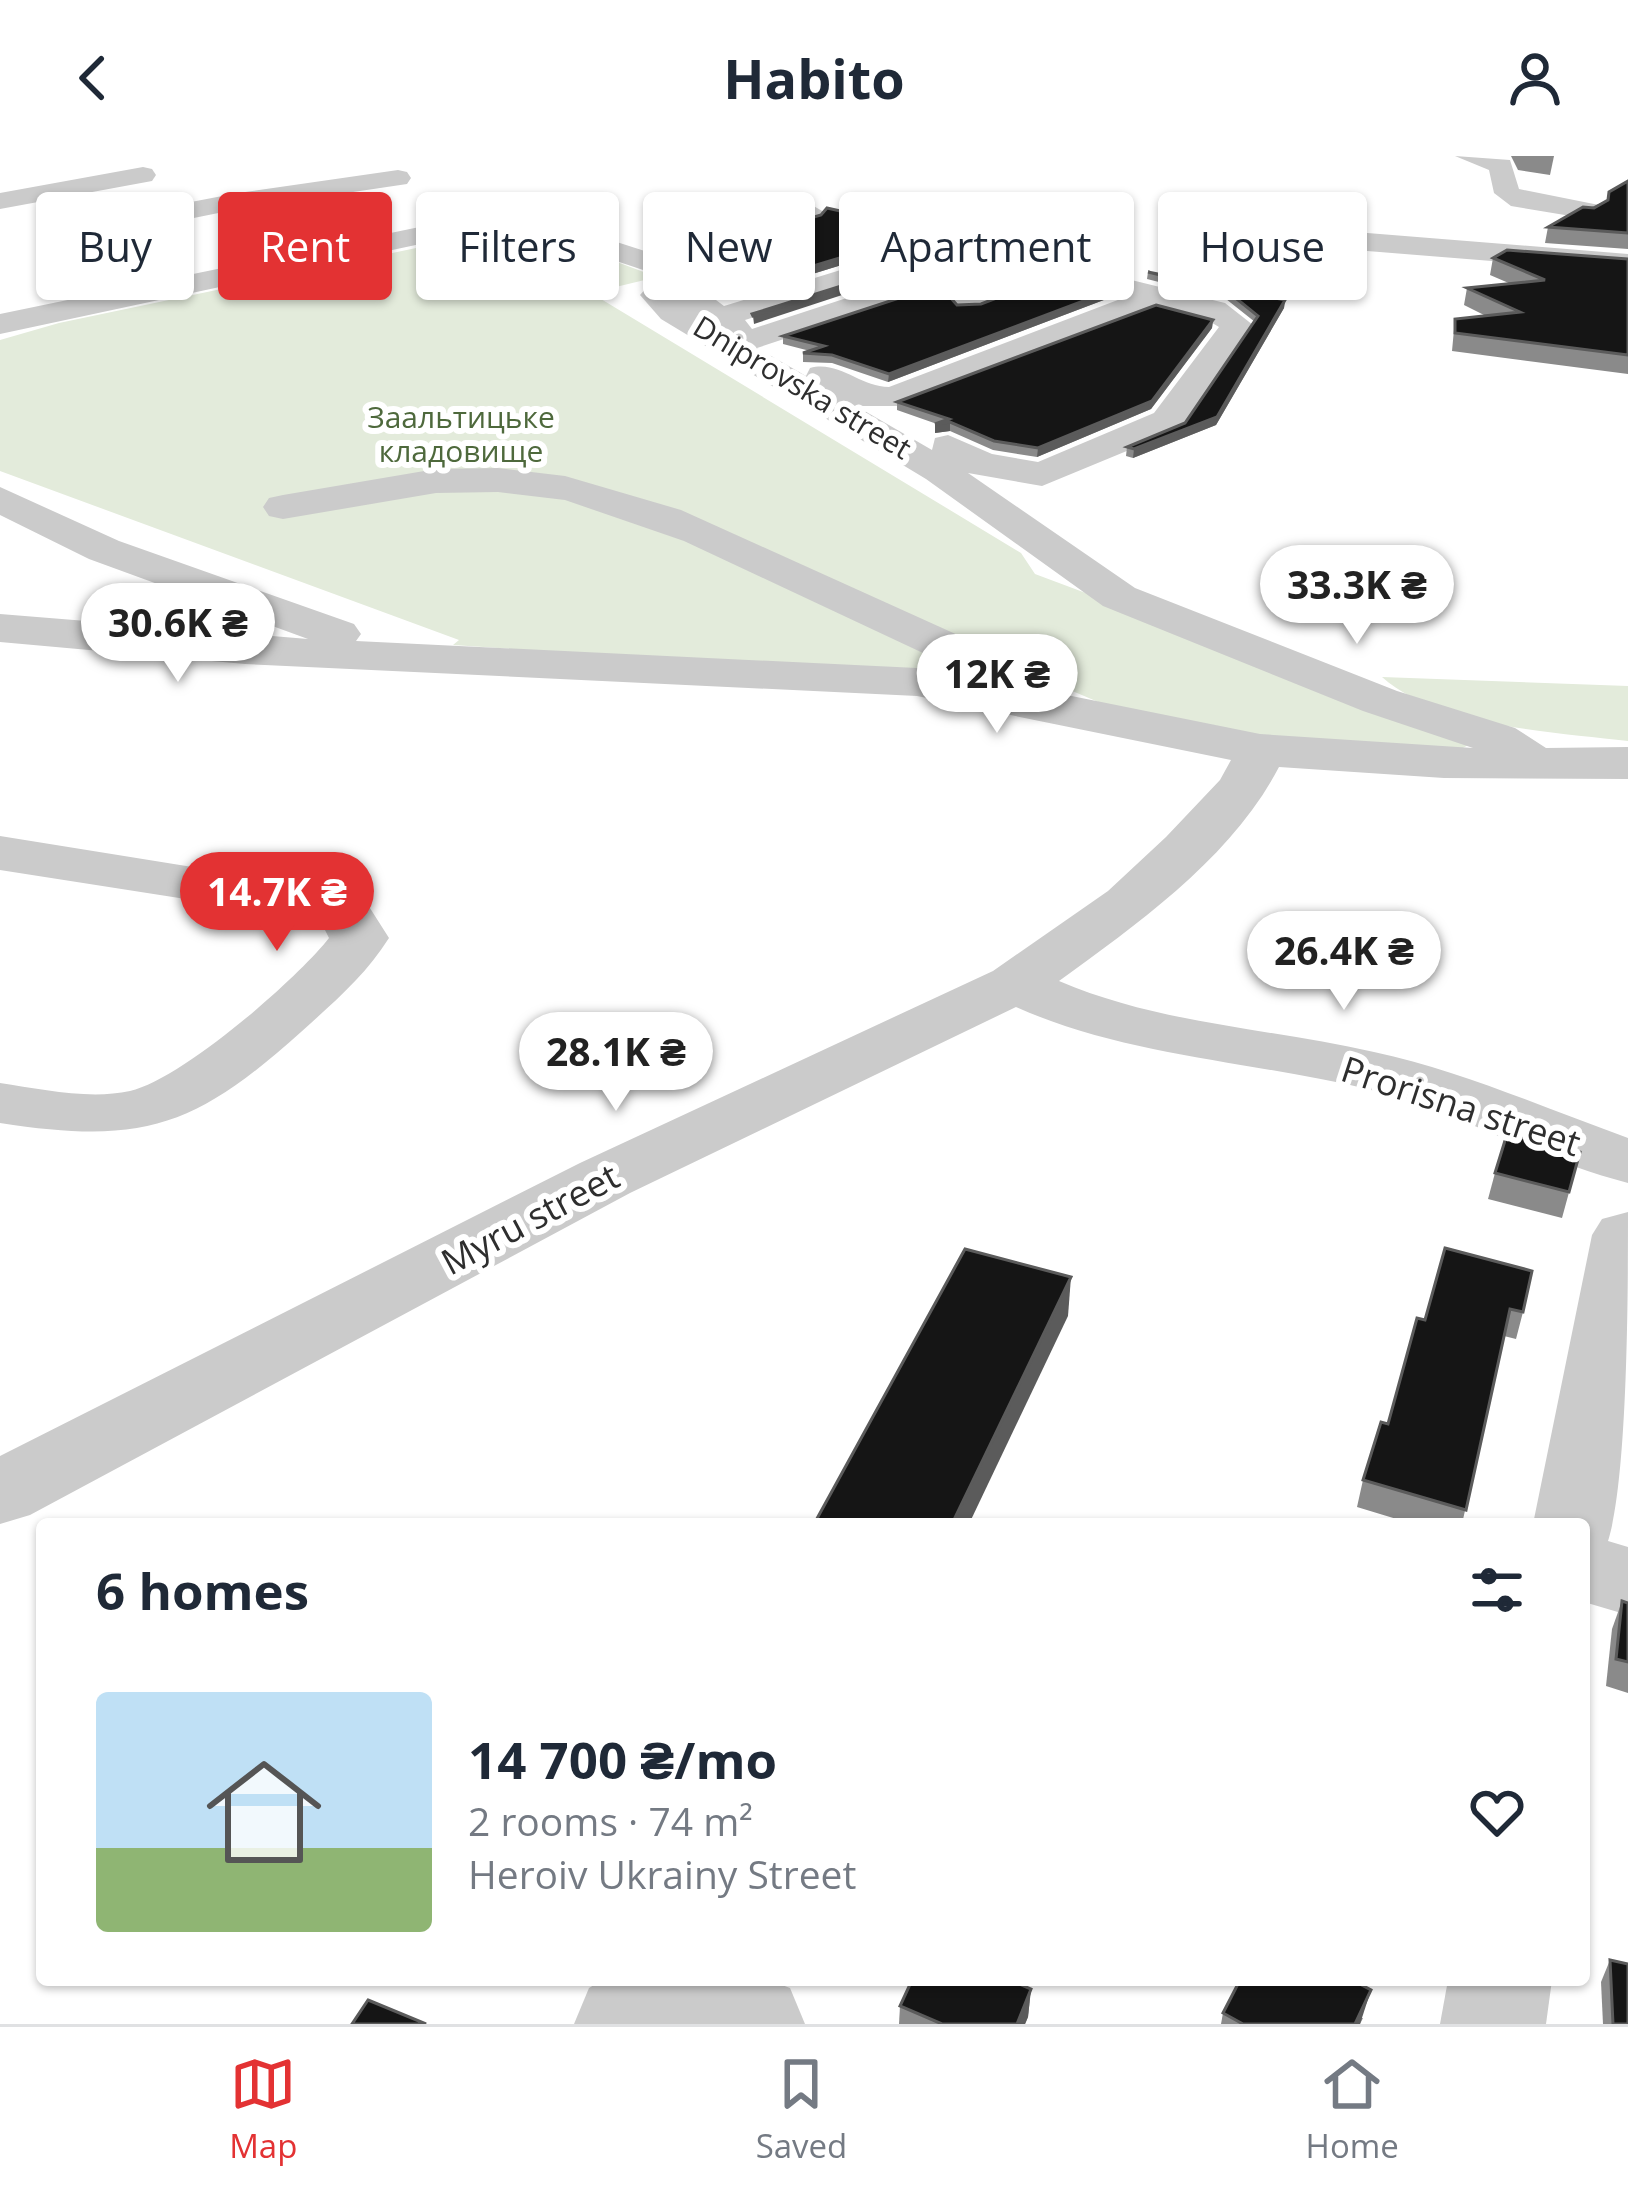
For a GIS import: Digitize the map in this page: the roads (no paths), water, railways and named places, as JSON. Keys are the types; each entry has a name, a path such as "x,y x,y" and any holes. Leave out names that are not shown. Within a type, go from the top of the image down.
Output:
{"street":[{"path":"1468,156 1501,165 1507,193 1520,200 1589,211"},
{"path":"194,210 408,182 330,160"},
{"path":"0,201 177,170"},
{"path":"815,222 819,221"},
{"name":"Dniprovska street","path":"8,317 416,235"},
{"path":"1367,242 1628,263"},
{"name":"Dniprovska street","path":"619,251 671,269 674,276 656,296 662,304 838,382 940,471 1119,597 1292,668 1497,739 1534,764"},
{"path":"723,317 839,280"},
{"path":"1134,292 1152,298"},
{"path":"838,382 893,398 1158,298"},
{"path":"694,300 733,328 838,382 892,418 973,456 980,464 1042,474 1166,421 1237,325 1220,300"},
{"path":"755,339 873,300"},
{"path":"838,382 1001,300"},
{"path":"920,352 1067,300"},
{"path":"1151,336 1205,300"},
{"path":"1148,383 1213,356"},
{"path":"920,431 962,414"},
{"path":"973,456 1017,437"},
{"path":"284,507 344,493 455,481 506,480 572,489 679,520 1096,715"},
{"path":"9,511 138,563 360,642 365,648 362,656"},
{"path":"0,628 362,656 916,682 993,692 1262,750 1332,758 1628,763"},
{"name":"Myru street","path":"0,1492 424,1276 605,1178 1015,984 1128,903 1186,849 1242,787 1262,750"},
{"path":"0,853 308,901 347,917 359,938 345,959 236,1058 184,1097 110,1116 0,1103"},
{"name":"Prorisna street","path":"1015,984 1051,1002 1121,1025 1386,1073 1628,1162"},
{"path":"1576,1518 1628,1235"},
{"path":"1590,1570 1628,1581"},
{"path":"1492,2024 1499,1986"},
{"path":"627,2024 644,2011 694,2004 752,2024"}],"park label":[{"name":"Заальтицьке кладовище","path":"461,435"}]}
